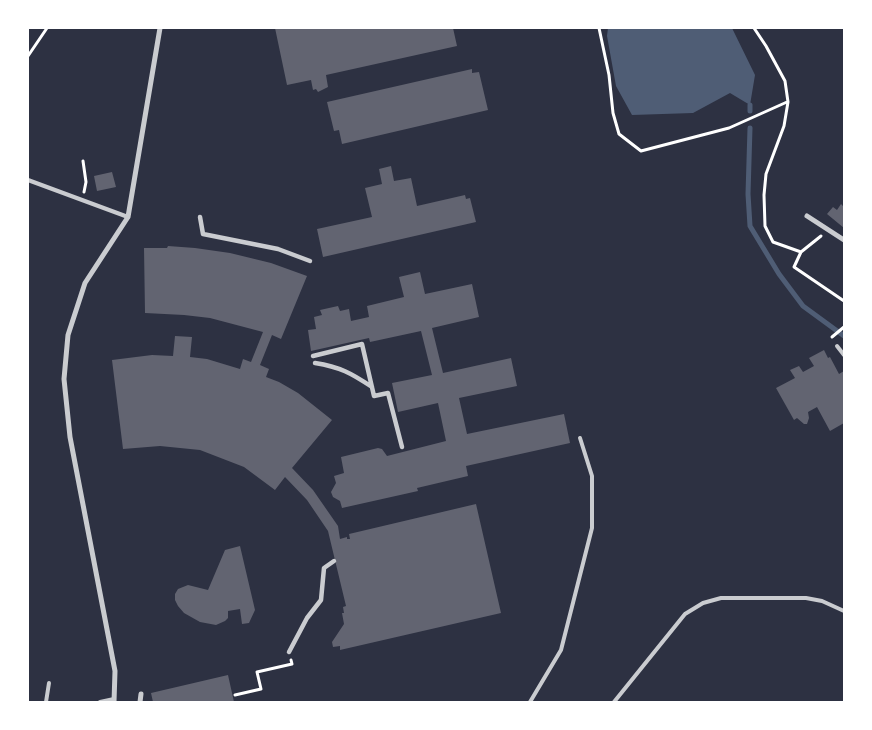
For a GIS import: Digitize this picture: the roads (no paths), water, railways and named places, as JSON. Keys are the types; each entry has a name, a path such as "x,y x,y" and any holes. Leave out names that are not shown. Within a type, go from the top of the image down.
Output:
{"street":[{"path":"114,701 116,671 70,437 64,379 68,335 84,282 128,217 160,28"},
{"path":"807,216 844,240"},
{"path":"200,217 203,234 278,249 310,261"},
{"path":"313,356 362,344 374,396 388,393 402,447"},
{"path":"315,363 348,372 372,387"},
{"path":"289,652 307,618 321,600 324,568 334,561"},
{"path":"140,702 141,694"}],"lane":[{"path":"28,180 128,217"},
{"path":"837,346 844,354"},
{"path":"530,702 561,650 592,528 592,476 580,438"},
{"path":"614,702 685,614 704,603 721,598 806,598 844,611"},
{"path":"46,702 49,683"},
{"path":"100,702 114,701"}],"water":[{"path":"608,28 732,28 755,75 750,105 730,93 693,113 632,115 616,86 607,36"}],"waterway":[{"path":"750,105 750,111"},
{"path":"750,128 748,194 750,226 779,274 803,306 844,336"}]}
